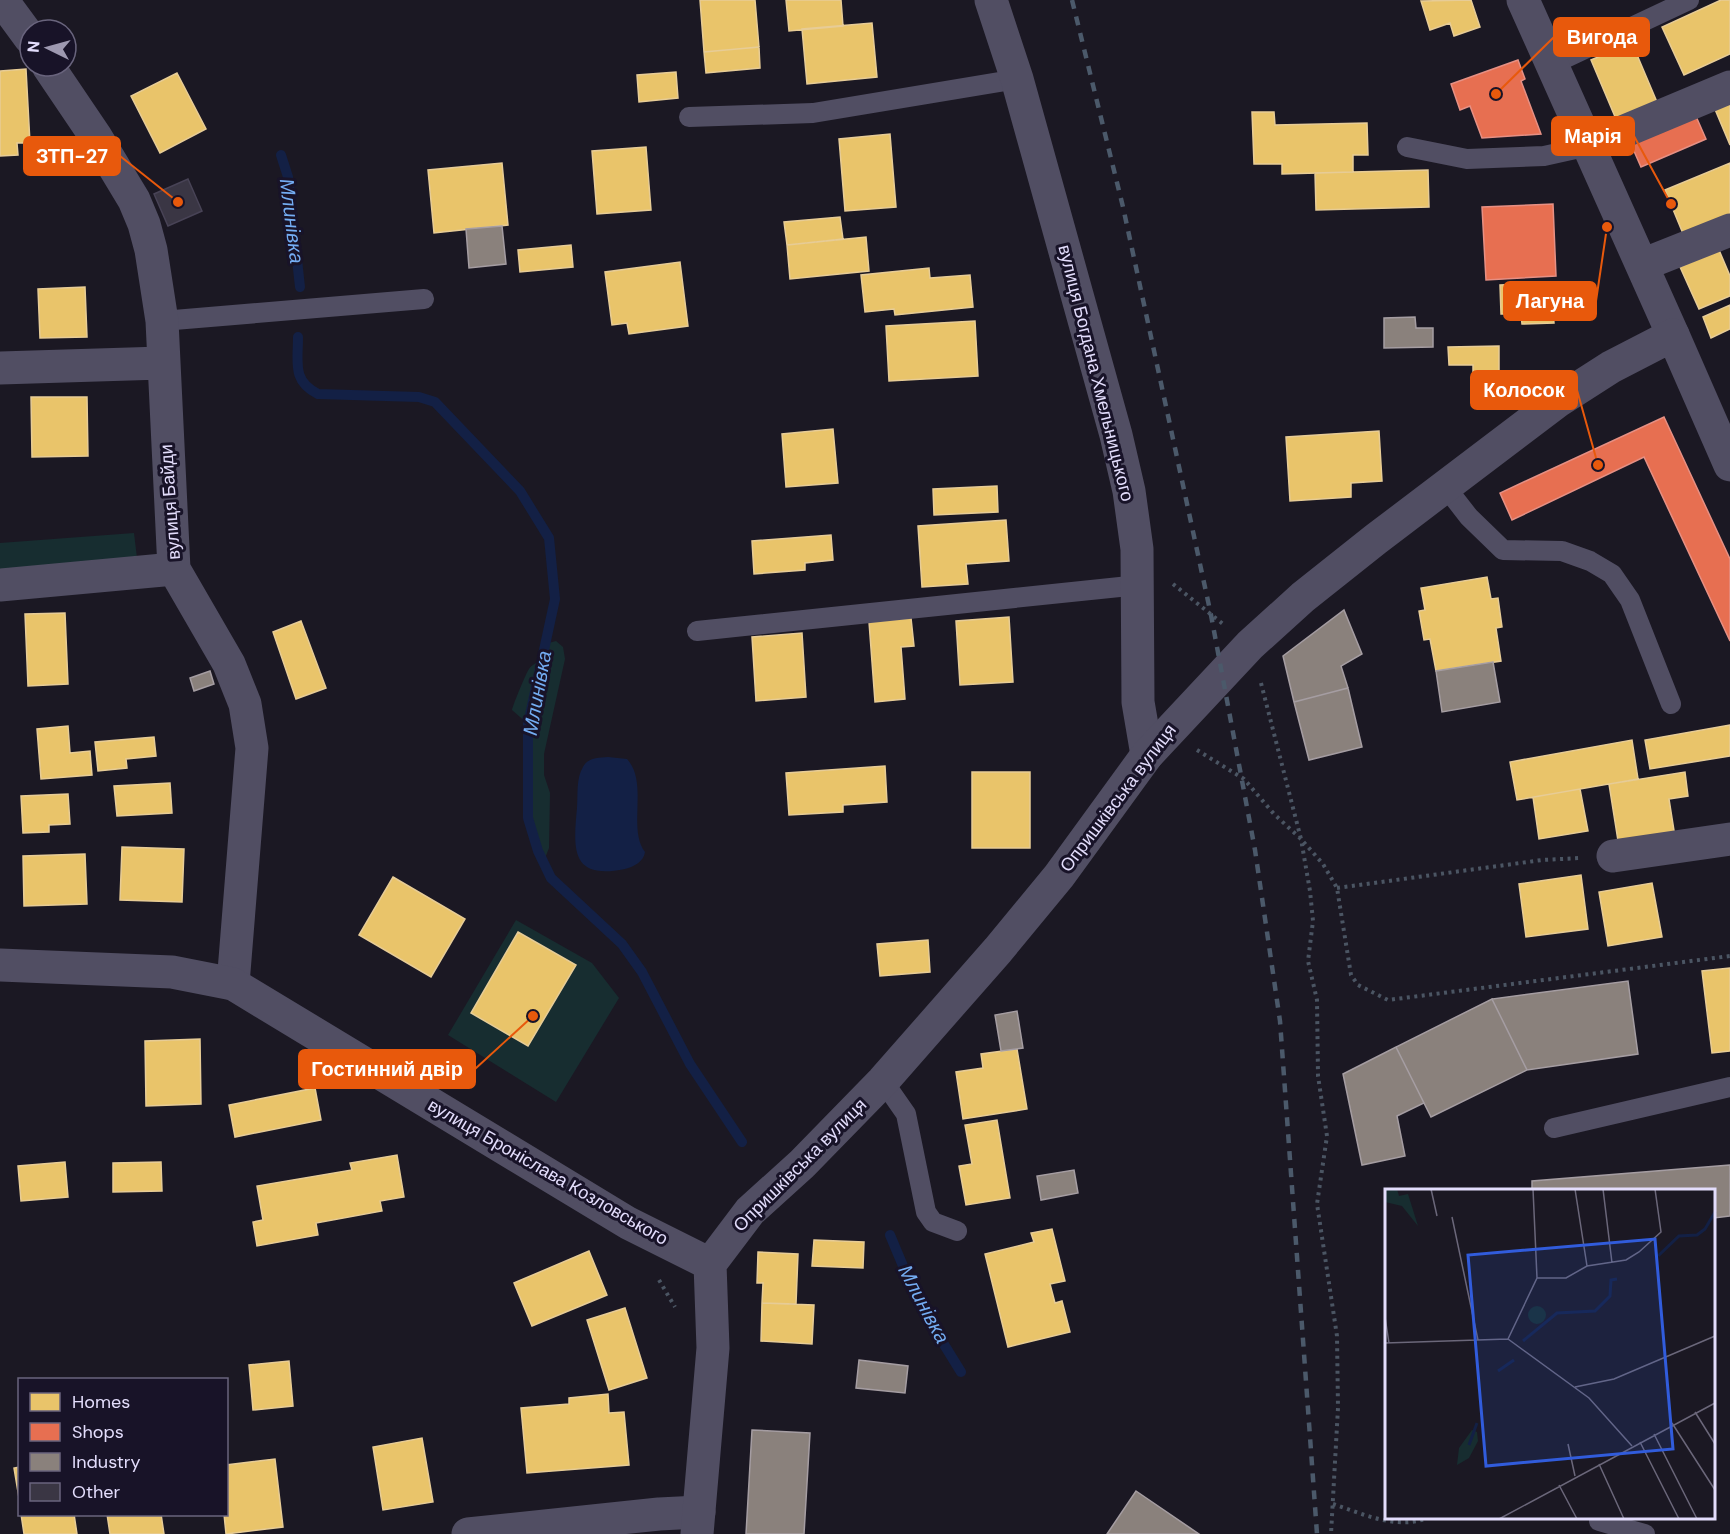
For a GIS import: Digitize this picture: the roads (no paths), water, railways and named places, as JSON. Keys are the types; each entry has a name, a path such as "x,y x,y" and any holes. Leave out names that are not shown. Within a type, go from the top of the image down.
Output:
{"street":[{"path":"2,0 18,22"},
{"name":"вулиця Богдана Хмельницького","path":"991,0 1017,79 1116,435 1129,491 1137,549 1139,585 1138,702 1155,745"},
{"path":"1523,0 1730,465"},
{"name":"вулиця Байди","path":"56,78 134,200 151,250 162,321 162,363 174,569 229,664 245,704 252,748 233,984"},
{"path":"1589,146 1730,87"},
{"path":"1642,265 1730,231"},
{"name":"Опришківська вулиця","path":"710,1264 750,1211 802,1164 883,1081 1059,876 1155,745 1250,645 1304,597 1444,485 1586,381 1673,335"},
{"path":"0,368 162,363"},
{"path":"0,585 174,569"},
{"path":"1613,856 1730,839"},
{"name":"вулиця Броніслава Козловського","path":"0,964 172,972 233,984 627,1223 710,1264"},
{"path":"468,1534 659,1514 698,1523 713,1348 710,1264"}],"lane":[{"path":"1553,64 1689,0"},
{"path":"689,117 813,113 1017,79"},
{"path":"1407,147 1467,159 1544,156 1589,146"},
{"path":"162,321 424,299"},
{"path":"1444,485 1468,517 1503,550 1562,551 1590,561 1612,574 1630,600 1671,704"},
{"path":"697,631 1139,585"},
{"path":"883,1081 906,1114 926,1212 933,1222 957,1231"},
{"path":"1554,1128 1730,1087"},
{"path":"1599,1521 1645,1534"}],"water":[{"path":"608,757 627,759 633,769 637,780 638,831 645,852 641,861 635,865 625,869 607,871 594,870 585,866 579,858 575,837 581,771 591,760"}],"waterway":[{"name":"Млинівка","path":"281,155 288,177 300,287"},
{"name":"Млинівка","path":"298,337 297,363 300,377 310,389 318,394 419,397 435,402 520,491 549,538 555,599 528,724 528,818 538,851 551,878 622,944 642,972 690,1064 742,1142"},
{"name":"Млинівка","path":"890,1235 919,1304 961,1372"}],"railway":[{"path":"1072,0 1123,207 1211,615 1255,850 1280,1021 1317,1534"}],"place":[{"name":"Вигода","path":"1496,94"},
{"name":"ЗТП-27","path":"178,202"},
{"name":"Марія","path":"1671,204"},
{"name":"Лагуна","path":"1607,227"},
{"name":"Колосок","path":"1598,465"},
{"name":"Гостинний двір","path":"533,1016"}]}
